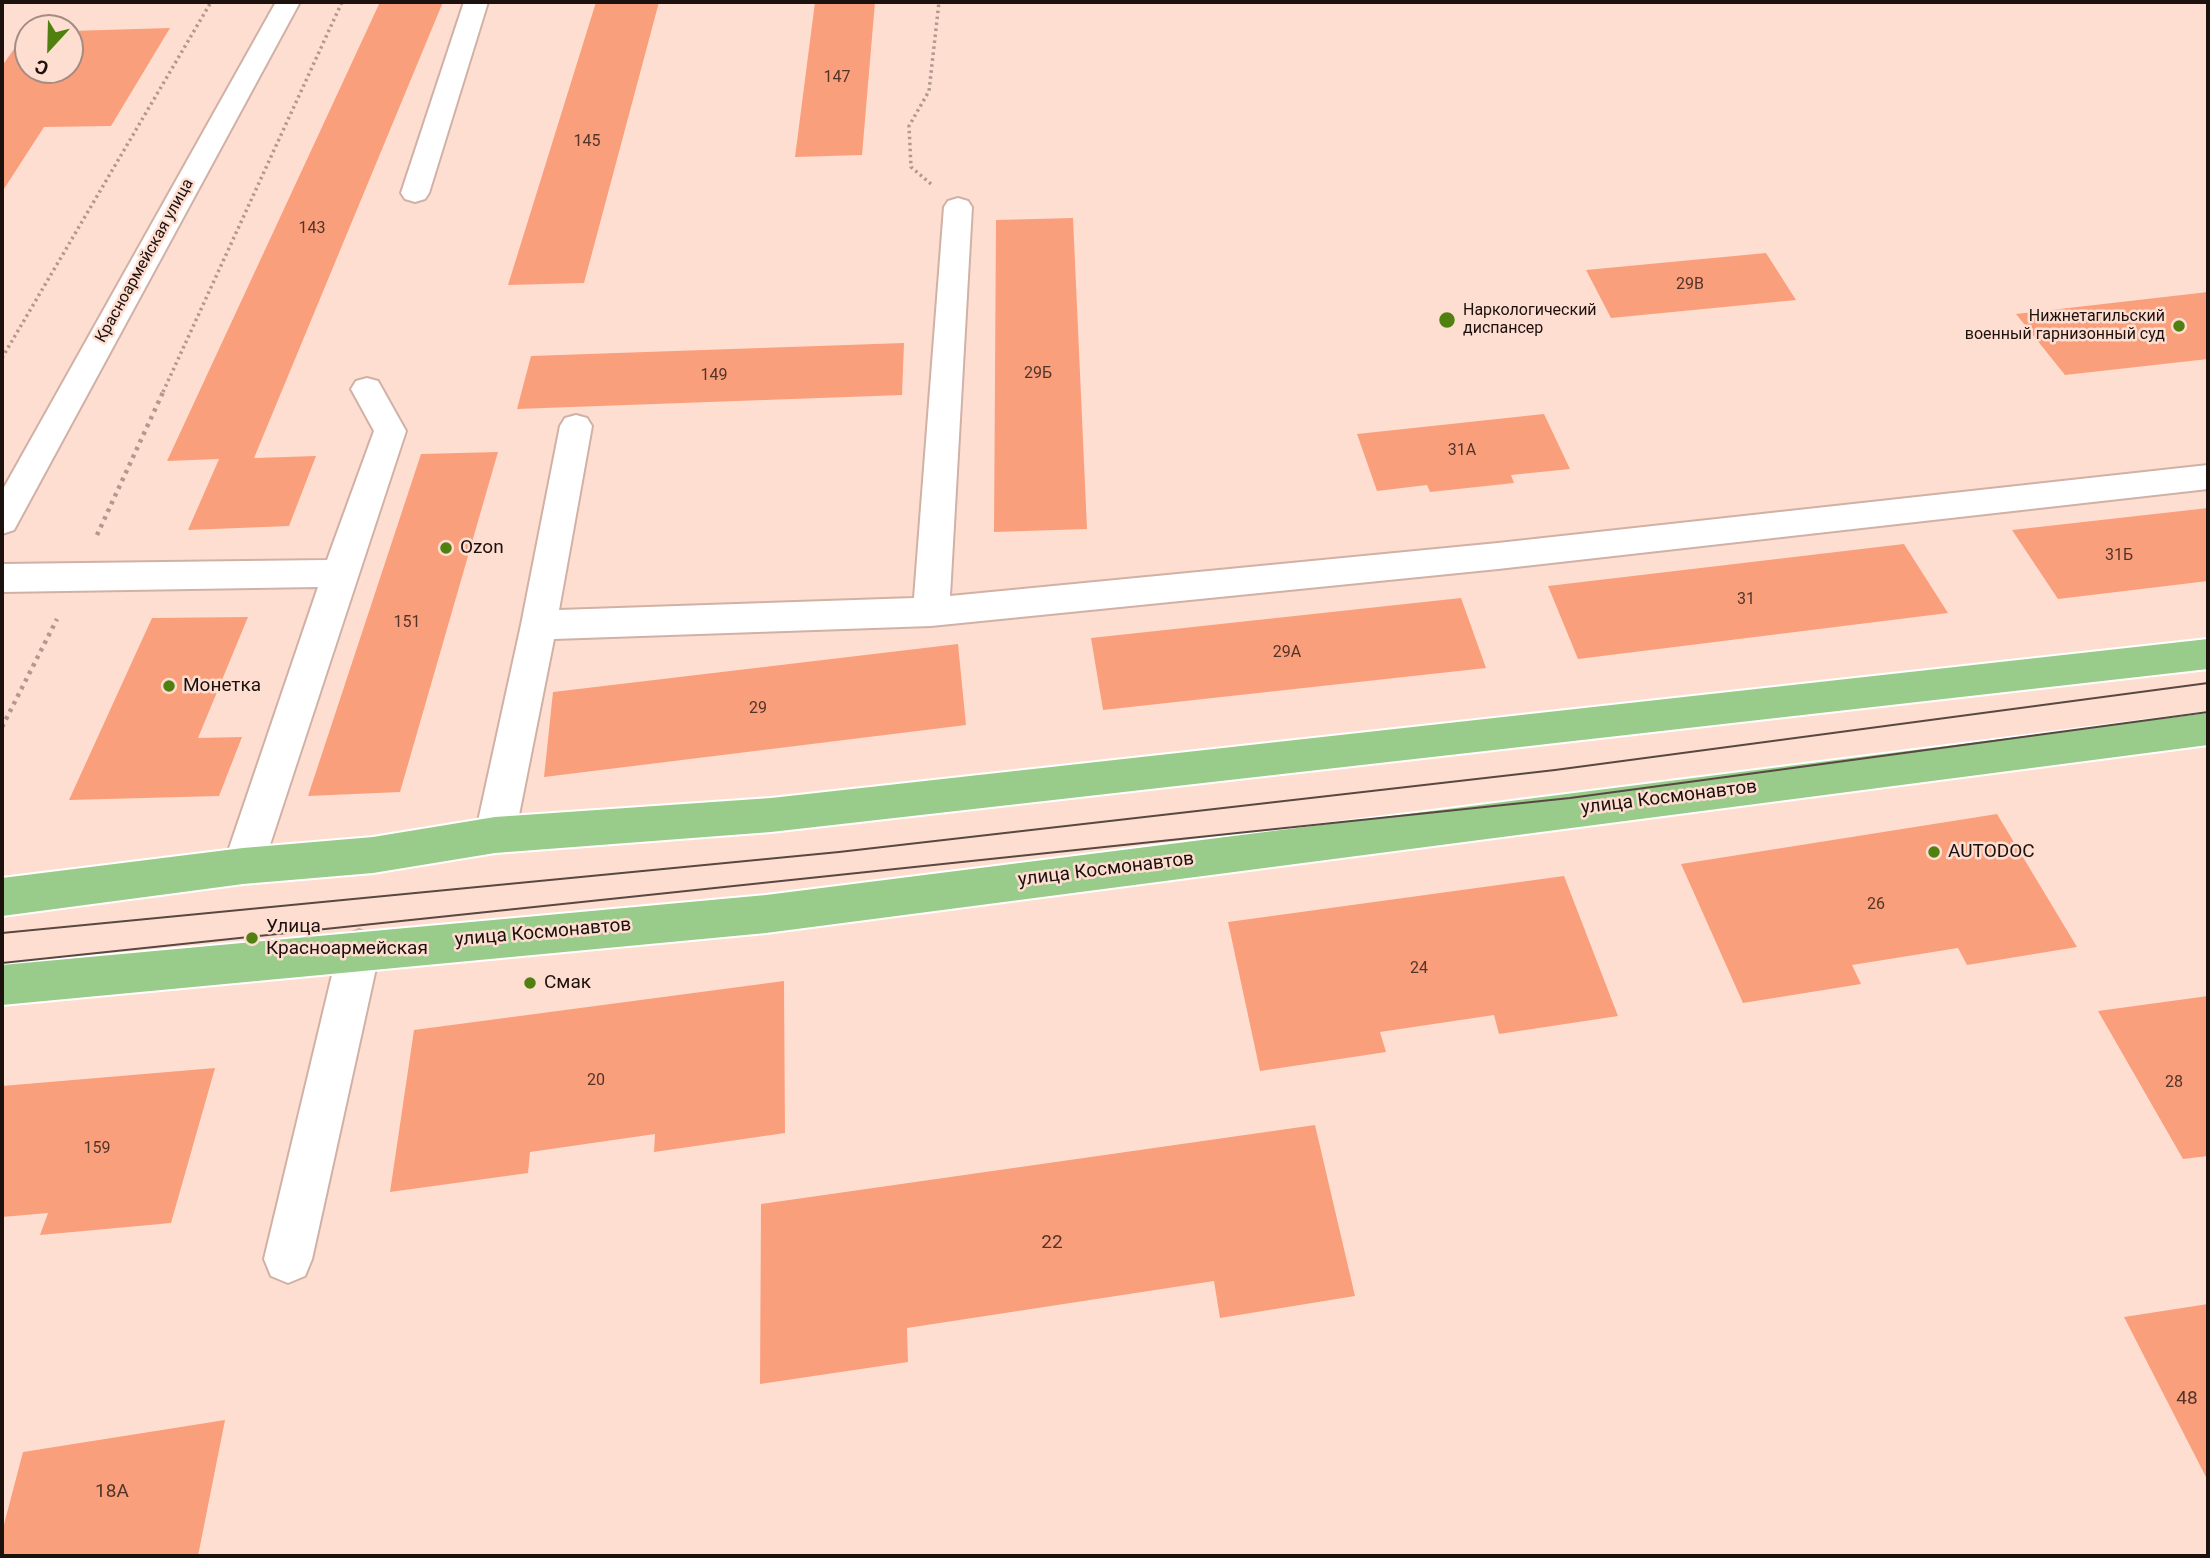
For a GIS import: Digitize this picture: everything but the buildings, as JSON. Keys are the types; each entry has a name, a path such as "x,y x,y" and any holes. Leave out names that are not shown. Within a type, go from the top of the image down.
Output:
{"main road":[{"path":"2,897 243,866 373,855 495,835 771,815 2208,654"},
{"name":"улица Космонавтов","path":"2,985 765,914 2208,729"}],"street":[{"name":"Красноармейская улица","path":"2,521 288,2"},
{"path":"415,194 476,2"},
{"path":"931,612 958,207"},
{"path":"243,866 390,431 367,389"},
{"path":"495,835 539,625 576,426"},
{"path":"539,625 931,612 1498,556 2208,477"},
{"path":"2,578 340,573"},
{"path":"288,1259 359,950"}],"path":[{"path":"2,358 211,2"},
{"path":"2,726 77,578 342,2"},
{"path":"939,2 929,91 909,126 911,167 958,207"}],"tram line":[{"path":"2,933 839,852 1555,770 2208,683"},
{"path":"2,963 1570,798 2208,712"}],"place":[{"name":"Наркологический диспансер","path":"1447,320"},
{"name":"Нижнетагильский военный гарнизонный суд","path":"2179,326"},
{"name":"Ozon","path":"446,548"},
{"name":"Монетка","path":"169,686"},
{"name":"AUTODOC","path":"1934,852"},
{"name":"Улица Красноармейская","path":"252,938"},
{"name":"Смак","path":"530,983"}]}
